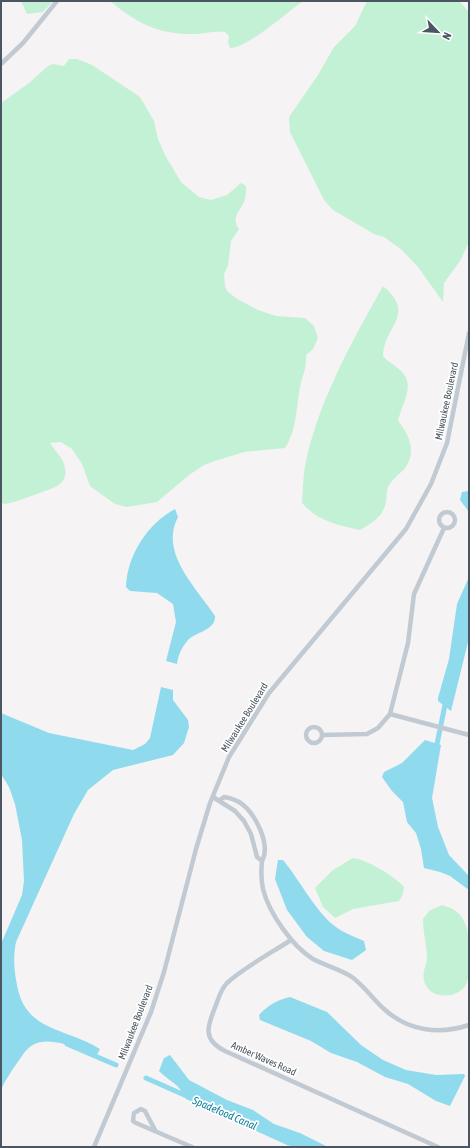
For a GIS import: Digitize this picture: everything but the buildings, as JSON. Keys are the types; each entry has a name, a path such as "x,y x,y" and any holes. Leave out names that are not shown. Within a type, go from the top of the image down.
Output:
{"street":[{"path":"1,64 23,43 57,1"},
{"name":"Milwaukee Boulevard","path":"94,1147 151,1012 164,972 196,849 213,797 229,757 269,692 406,529 431,484 448,443 469,333"},
{"path":"322,735 367,734 378,728 390,714 408,643 414,594 444,528"},
{"path":"390,714 469,735"},
{"path":"213,797 220,800 222,805 231,808 240,816 251,834 257,857 262,861"},
{"path":"220,800 224,797 242,804 252,816 260,832 265,855 262,861 262,881 266,898 290,940 314,959 351,976 384,1009 410,1025 420,1029 440,1031 469,1025"},
{"path":"251,834 260,832"},
{"name":"Amber Waves Road","path":"290,940 233,978 223,989 208,1024 208,1031 212,1042 225,1051 438,1147"},
{"path":"155,1130 145,1111 141,1109 134,1113 133,1121 192,1147"}],"green space":[{"path":"21,1 53,1 43,12 27,14"},
{"path":"110,1 303,1 257,36 238,46 230,48 228,42 229,36 225,32 217,31 198,34 182,34 159,30 129,16"},
{"path":"367,1 459,1 469,12 469,242 460,261 444,283 443,302 418,267 402,250 384,237 374,234 333,210 324,200 290,132 289,117 318,75 334,47 355,26"},
{"path":"69,59 77,59 92,65 140,97 154,121 158,139 165,155 181,182 199,197 211,200 227,195 241,183 246,186 245,199 236,217 239,229 231,241 228,265 224,274 227,291 237,299 258,310 276,316 305,318 314,326 318,338 313,349 306,355 306,365 299,390 296,416 292,432 285,448 244,452 204,465 189,475 157,502 127,507 115,504 90,486 82,464 72,449 61,442 50,443 64,464 65,477 62,482 54,488 21,500 4,504 1,502 1,103 29,83 48,66 53,64 64,66"},
{"path":"383,286 393,296 397,305 398,313 388,336 383,356 403,373 408,384 406,397 398,421 408,437 411,456 405,468 389,484 385,507 380,516 360,530 328,521 308,509 302,503 304,477 306,461 312,438 328,393 349,349"},
{"path":"353,858 373,865 400,883 404,887 403,894 399,901 353,909 335,918 323,907 315,888 333,870"},
{"path":"442,905 451,908 463,919 469,941 469,969 467,983 461,991 449,995 436,994 430,991 424,980 427,959 423,919 429,911"}],"water":[{"path":"469,491 469,512 460,500 462,492"},
{"path":"175,509 178,517 173,530 173,544 176,556 182,569 215,616 212,625 209,628 188,640 179,654 177,664 166,661 176,622 173,604 157,593 130,591 126,587 130,564 140,542 156,523"},
{"path":"469,577 469,638 451,711 438,701 438,698 449,659 457,604"},
{"path":"161,687 173,690 173,700 188,720 189,727 184,743 173,755 113,770 88,790 74,814 16,942 14,953 17,985 22,1000 29,1012 49,1027 87,1042 100,1049 96,1057 64,1044 55,1042 38,1043 31,1046 25,1052 8,1076 1,1090 1,944 22,895 24,881 22,840 15,804 9,787 1,774 1,713 49,733 133,750 145,744 150,738"},
{"path":"425,740 441,745 432,798 438,827 449,855 469,876 469,890 450,876 424,868 421,849 416,833 407,822 403,802 392,791 382,777 384,772 402,763"},
{"path":"278,860 283,860 322,914 342,931 364,941 366,950 352,960 324,951 307,937 287,910 275,879"},
{"path":"290,997 327,1012 361,1045 383,1060 406,1070 436,1075 464,1074 465,1076 450,1106 436,1101 408,1084 385,1077 357,1062 331,1053 311,1041 260,1020 259,1015 266,1008 277,1001"},
{"path":"170,1055 189,1080 227,1100 253,1110 274,1124 300,1133 328,1147 294,1147 287,1145 186,1099 180,1089 159,1071 164,1058"}],"waterway":[{"path":"436,749 446,700"},
{"name":"Spadefood Canal","path":"67,1044 116,1065"},
{"name":"Spadefood Canal","path":"146,1078 189,1097"}]}
